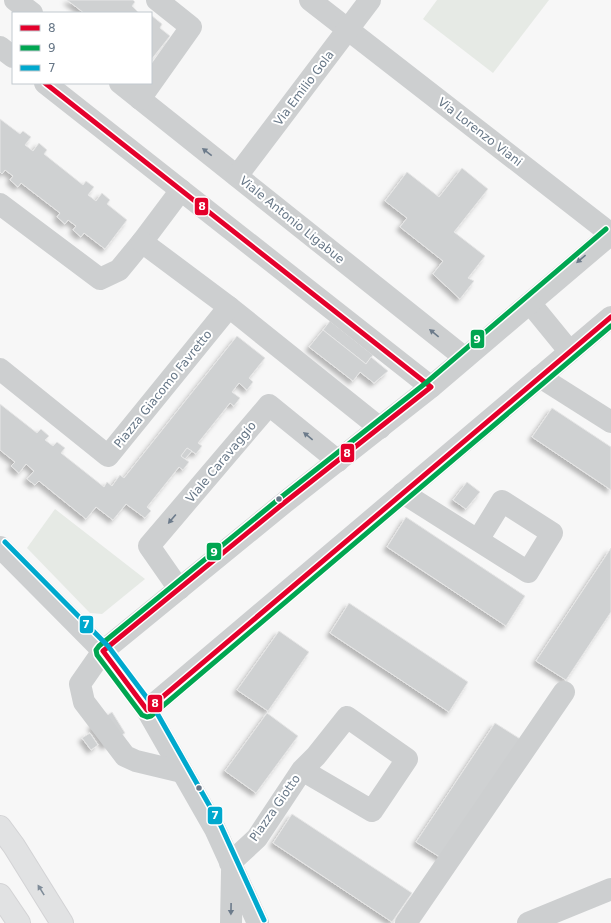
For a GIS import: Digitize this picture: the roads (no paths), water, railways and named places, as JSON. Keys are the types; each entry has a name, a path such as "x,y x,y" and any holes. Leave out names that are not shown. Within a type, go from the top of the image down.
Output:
{"highway":[{"path":"0,827 14,846 62,923"},
{"path":"0,894 19,923"}],"street":[{"path":"15,0 31,12"},
{"path":"152,83 191,27 157,0"},
{"name":"Via Lorenzo Viani","path":"310,0 611,234"},
{"name":"Via Emilio Gola","path":"238,176 370,0"},
{"path":"0,47 12,57"},
{"path":"46,84 431,387"},
{"name":"Viale Antonio Ligabue","path":"121,84 465,358"},
{"path":"140,100 151,84"},
{"path":"0,204 100,279 118,270 142,242 181,190"},
{"path":"182,772 136,761 125,756 84,702 80,684 103,651 284,503 431,387 611,234"},
{"path":"142,242 229,307 380,428"},
{"path":"530,303 570,352"},
{"name":"Piazza Giacomo Favretto","path":"0,369 108,456 229,307"},
{"path":"147,710 611,317"},
{"path":"540,377 611,422"},
{"name":"Viale Caravaggio","path":"179,589 149,546 269,405 338,461"},
{"path":"403,493 478,540"},
{"path":"0,548 103,651 147,710 215,829 258,923"},
{"path":"406,923 564,692"},
{"name":"Piazza Giotto","path":"231,865 257,838 302,770 316,756 347,717 407,759 372,811 302,770"},
{"path":"231,865 231,923"},
{"path":"528,923 611,889"}]}
